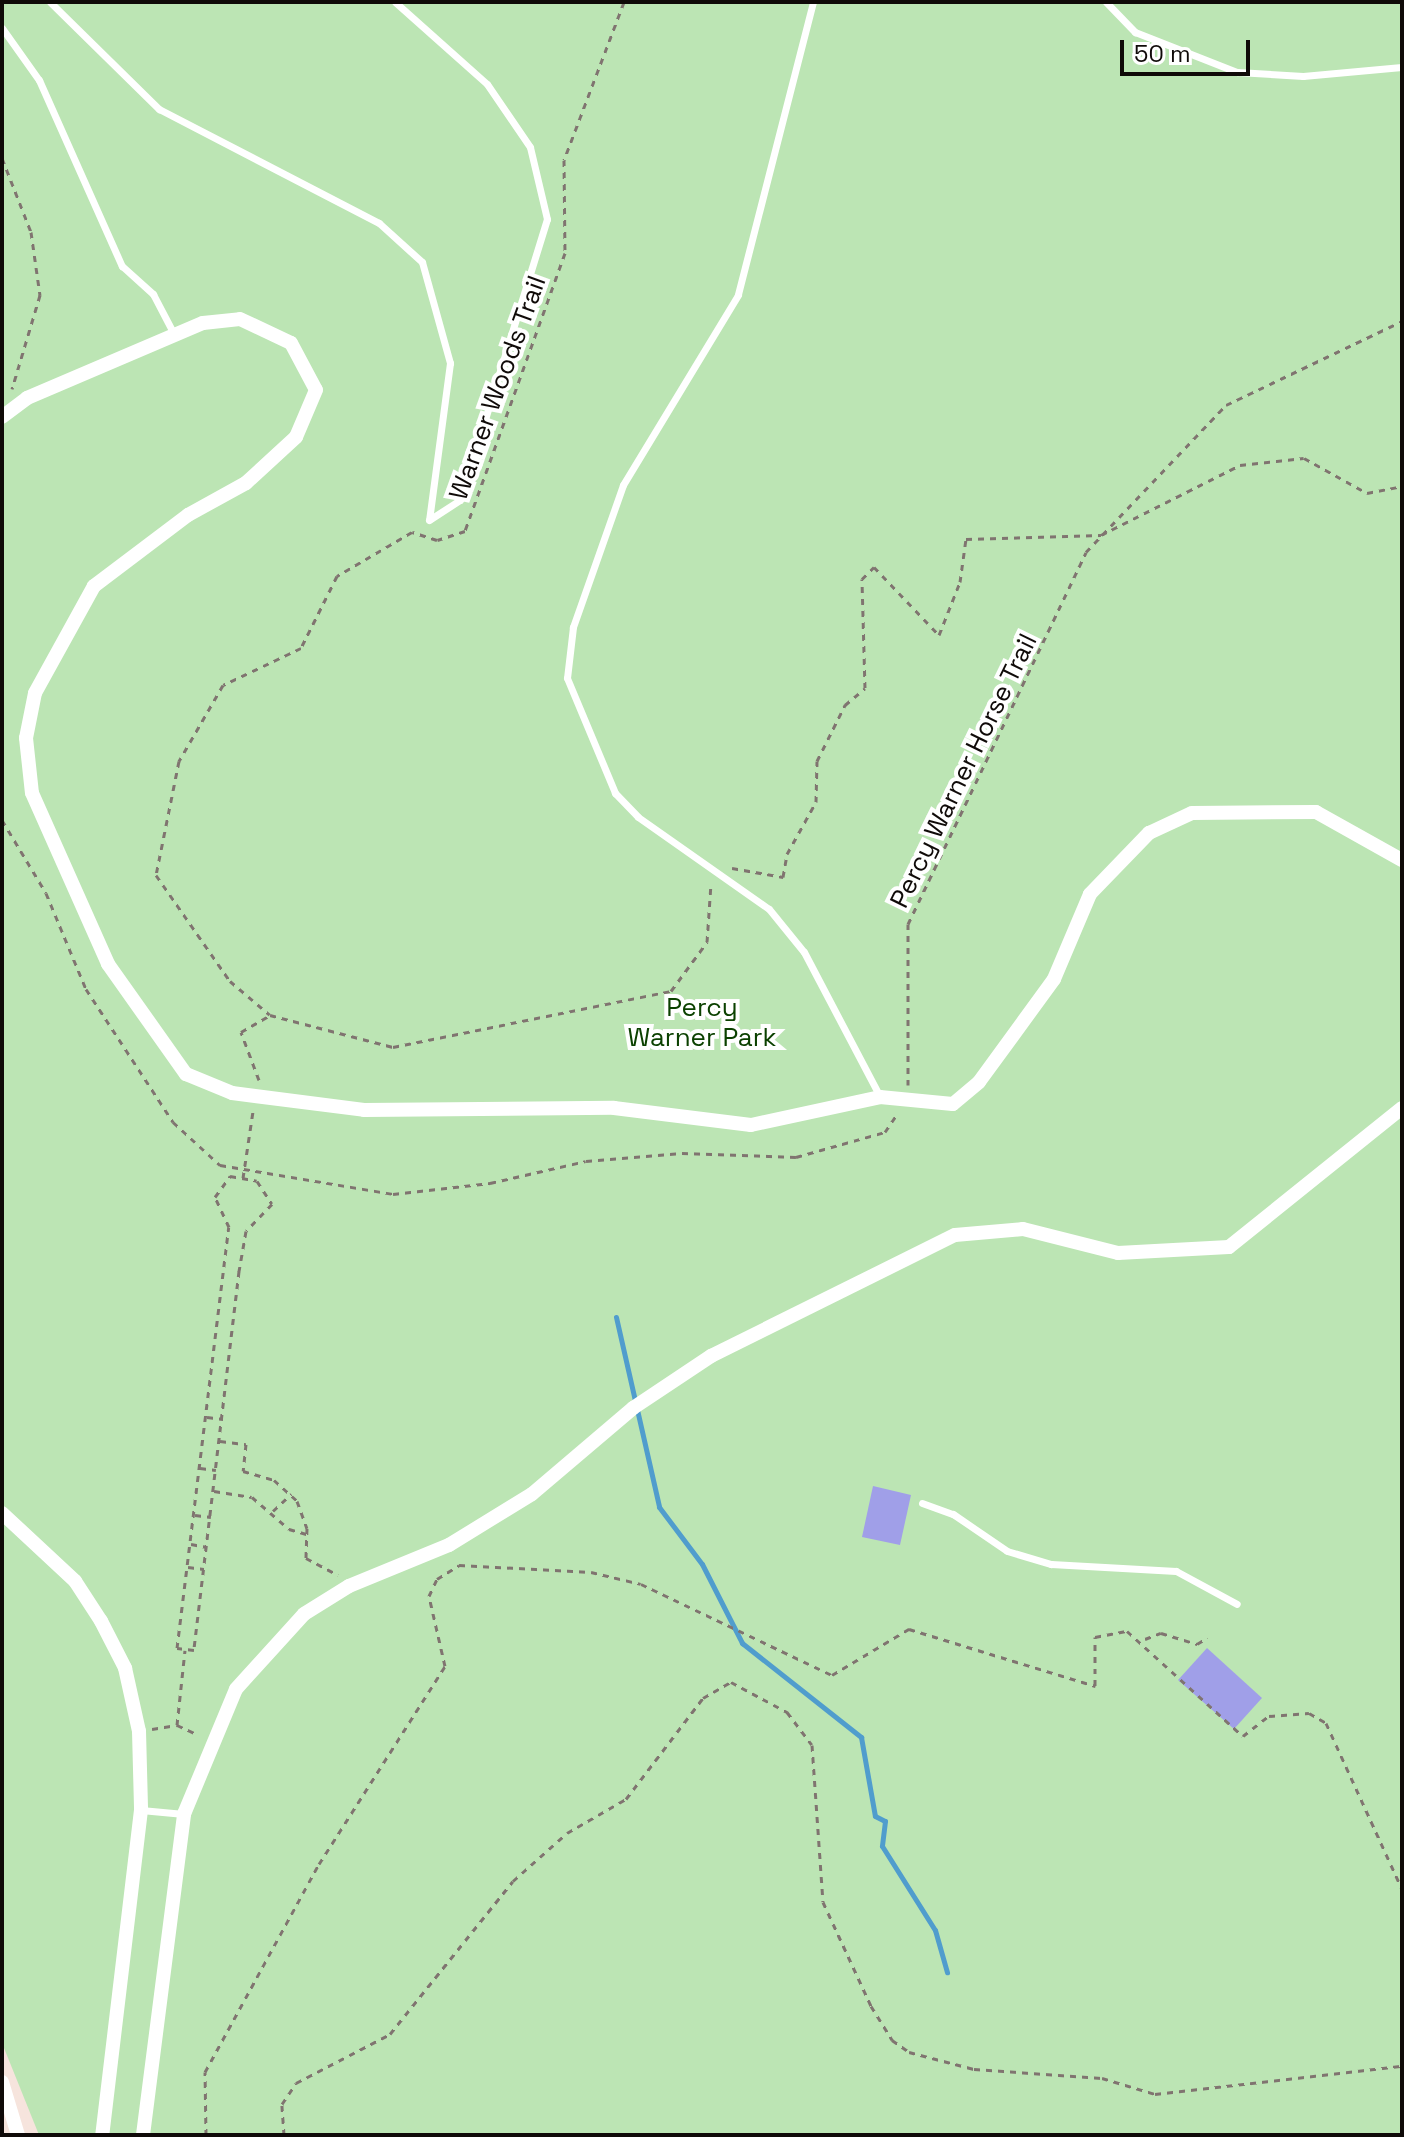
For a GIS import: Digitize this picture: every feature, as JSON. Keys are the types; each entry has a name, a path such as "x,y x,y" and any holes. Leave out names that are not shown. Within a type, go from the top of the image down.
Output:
{"street":[{"path":"4,415 175,336 240,319 291,343 316,390 296,437 246,483 154,538 94,586 35,693 26,738 32,793 108,964 155,1036 186,1074 256,1097 380,1111 614,1108 751,1125 880,1097 953,1104 979,1082 1054,979 1090,894 1149,833 1192,813 1316,812 1402,860"},
{"path":"143,2135 184,1814 209,1740 277,1636 361,1581 449,1545 532,1494 633,1408 711,1356 955,1235 1023,1229 1118,1253 1229,1247 1402,1108"},
{"path":"2,1513 75,1581 101,1621 125,1668 139,1731 141,1810 102,2135"},
{"path":"2,2082 18,2135"}],"lane":[{"path":"50,2 159,109 379,223 422,262 450,363 429,520 460,500 547,219 530,147 487,84 395,2"},
{"path":"813,2 738,295 623,485 571,640 567,678 615,793 718,874 769,909 804,952 880,1097"},
{"path":"1106,2 1135,32 1237,72 1303,76 1402,67"},
{"path":"2,28 39,80 122,266 153,294 175,336"},
{"path":"922,1503 953,1514 1007,1551 1051,1564 1176,1571 1237,1604"},
{"path":"141,1810 184,1814"}],"path":[{"name":"Warner Woods Trail","path":"624,2 564,160 565,253 465,531 437,540 412,532 337,576 301,648 223,685 179,761 156,875 230,981 270,1015 393,1047 671,991 707,942 718,874"},
{"path":"2,158 31,232 40,295 4,415"},
{"name":"Percy Warner Horse Trail","path":"907,1100 908,924 1086,552 1226,405 1402,321"},
{"path":"718,874 740,866 783,877 787,854 816,802 817,761 845,705 865,688 862,579 874,567 939,635 960,582 966,539 1101,535 1240,465 1304,458 1367,493 1402,486"},
{"path":"2,820 46,893 86,989 173,1122 220,1165 393,1194 490,1183 586,1161 682,1153 796,1157 885,1132 907,1100"},
{"path":"243,1178 259,1076 241,1032 270,1015"},
{"path":"230,1176 257,1181 272,1204 246,1231 194,1650 177,1648 205,1417 229,1227 215,1197 230,1176"},
{"path":"205,1417 223,1419"},
{"path":"220,1441 246,1444 243,1471 291,1494 307,1534 310,1564 361,1581"},
{"path":"199,1468 216,1470"},
{"path":"214,1491 252,1497 273,1511 289,1529 307,1534"},
{"path":"273,1511 291,1494"},
{"path":"193,1514 211,1517"},
{"path":"189,1544 207,1547"},
{"path":"206,2135 205,2072 319,1864 445,1666 428,1609 437,1579 486,1561 591,1572 641,1584 832,1675 909,1629 1087,1686 1097,1682 1095,1637 1114,1629 1143,1640 1164,1668 1243,1736 1269,1716 1309,1713 1326,1723 1402,1889"},
{"path":"187,1567 204,1569"},
{"path":"1143,1640 1161,1633 1188,1644 1207,1638"},
{"path":"177,1725 186,1649"},
{"path":"284,2135 282,2104 296,2083 390,2034 513,1881 567,1833 626,1799 703,1698 731,1682 787,1712 812,1745 823,1902 871,2006 892,2040 909,2052 974,2069 1102,2078 1155,2094 1402,2066"},
{"path":"139,1731 177,1725 209,1740"}],"green space":[{"name":"Percy Warner Park","path":"2,2 1402,2 1402,2135 39,2135 2,2043"}],"building":[{"path":"873,1486 911,1495 900,1545 862,1537"},
{"path":"1207,1648 1262,1698 1234,1729 1178,1680"}],"waterway":[{"path":"616,1317 659,1507 702,1564 742,1643 861,1737 875,1816 885,1821 882,1846 935,1930 947,1972"}]}
